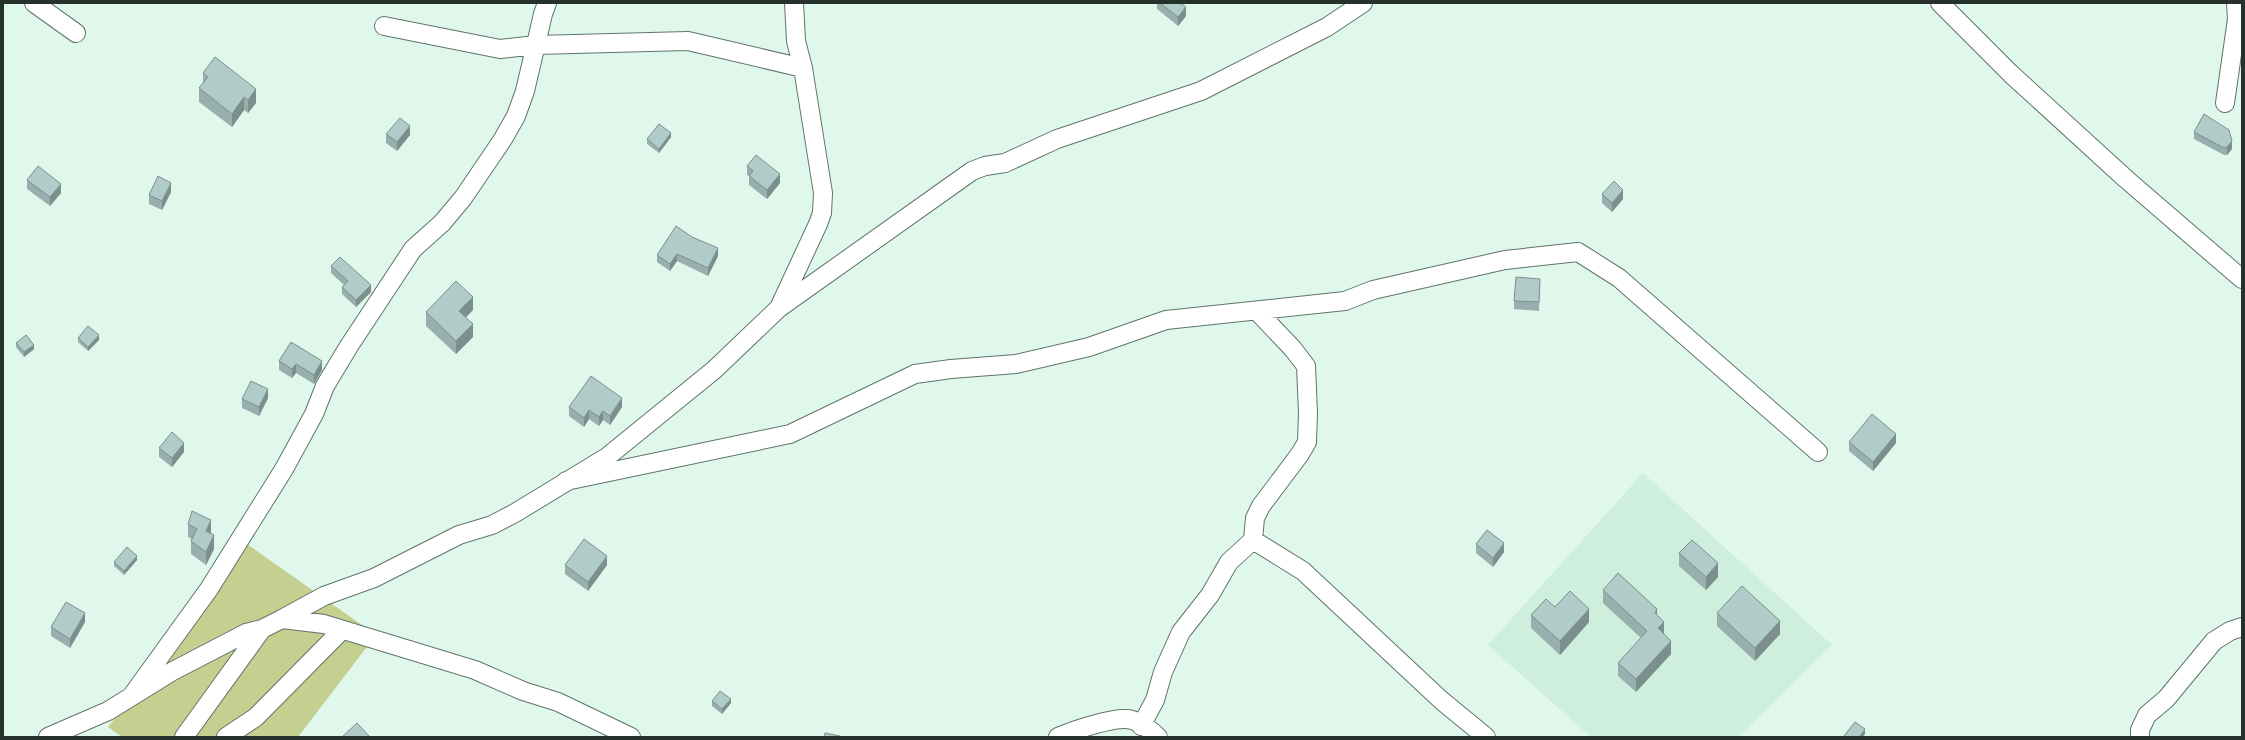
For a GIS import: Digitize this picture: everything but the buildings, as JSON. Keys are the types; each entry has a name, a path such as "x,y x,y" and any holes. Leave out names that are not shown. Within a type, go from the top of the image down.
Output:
{"street":[{"path":"34,3 76,33"},
{"path":"133,694 209,589 280,476 314,414 325,386 348,346 413,249 442,223 463,198 516,116 525,91 547,3"},
{"path":"48,737 108,711 133,694 246,633 262,629 324,596 374,578 459,536 492,525 515,513 607,457 642,431 668,406 714,370 779,308 972,171 985,166 1006,163 1057,139 1202,91 1327,27 1363,3"},
{"path":"1940,3 2034,95 2231,271 2242,279"},
{"path":"2225,103 2237,19 2236,3"},
{"path":"779,308 822,213 823,193 818,154 803,68 796,41 795,6"},
{"path":"384,26 500,49 536,45 688,41 803,68"},
{"path":"566,481 790,434 915,374 951,369 1016,364 1089,347 1166,320 1257,312 1346,301 1373,290 1505,260 1578,252 1619,278 1818,452"},
{"path":"1141,726 1154,700 1163,672 1181,632 1210,595 1229,562 1253,540 1255,518 1261,506 1300,454 1306,442 1308,413 1306,366 1293,349 1257,312"},
{"path":"1253,540 1303,571 1441,700 1486,737"},
{"path":"282,618 324,624 475,670 522,691 558,702 631,737"},
{"path":"2140,737 2140,730 2147,715 2166,699 2214,642 2230,631 2242,627"},
{"path":"184,737 262,629"},
{"path":"226,737 256,717 342,630"},
{"path":"1058,737 1072,731 1106,722 1131,719 1158,737"}],"shaded area":[{"path":"1643,473 1832,645 1738,737 1591,737 1488,645"}],"green space":[{"path":"247,544 376,635 298,737 122,737 108,727"}]}
